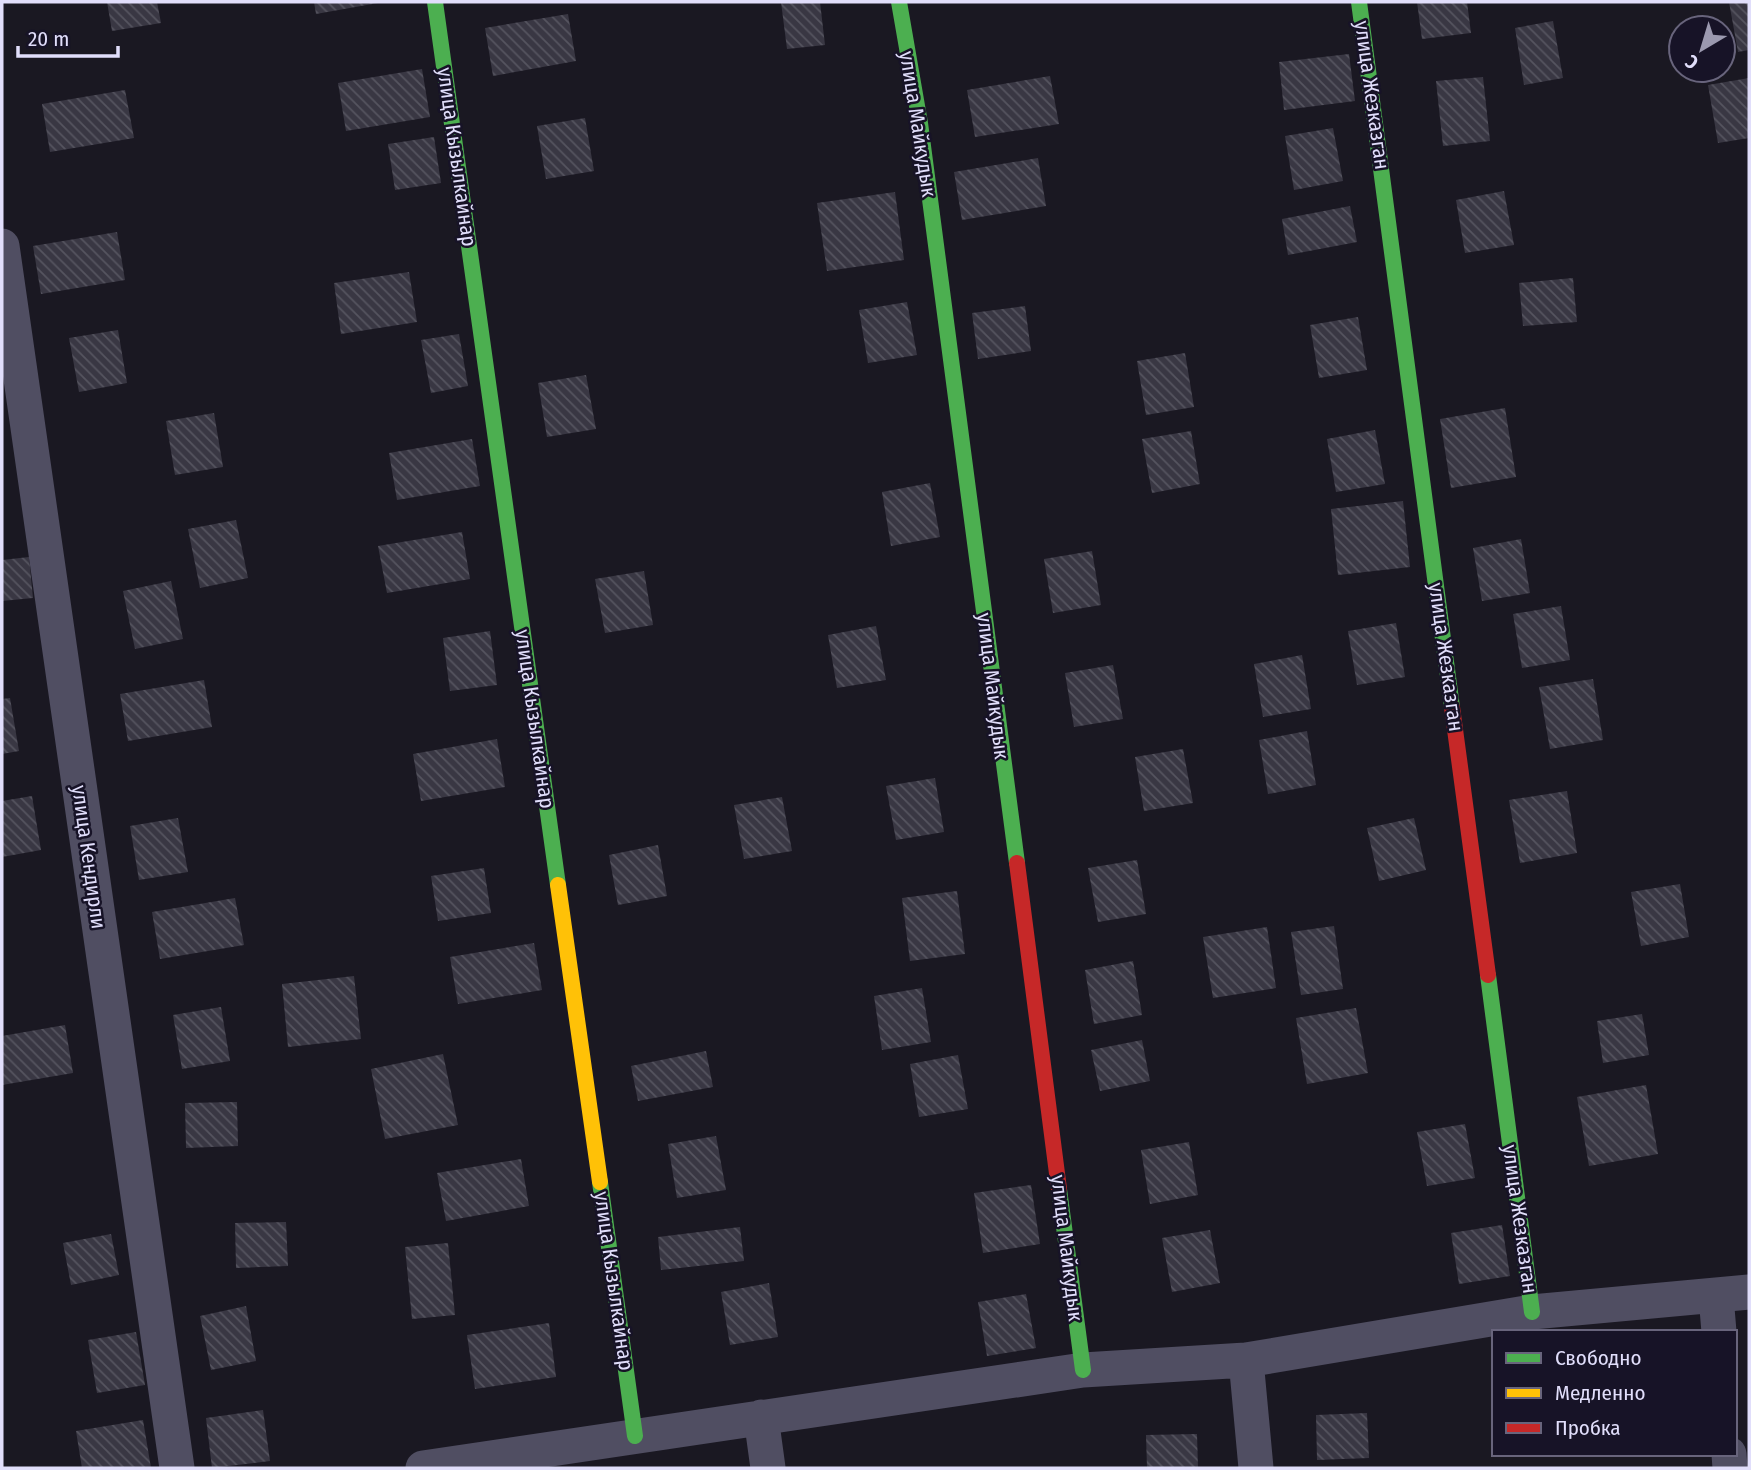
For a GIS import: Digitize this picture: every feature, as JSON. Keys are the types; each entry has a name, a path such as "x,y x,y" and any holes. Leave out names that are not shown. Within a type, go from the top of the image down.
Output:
{"street":[{"name":"улица Кызылкайнар","path":"435,2 635,1436"},
{"name":"улица Майкудык","path":"899,2 920,123 1083,1370"},
{"name":"улица Жезказган","path":"1359,2 1532,1312"},
{"name":"улица Кендирли","path":"2,246 177,1468"},
{"path":"424,1468 1083,1370 1246,1360 1532,1312 1733,1294 1720,1330"},
{"path":"1246,1360 1256,1468"},
{"path":"761,1417 768,1468"}],"building":[{"path":"107,2 157,2 161,23 112,31"},
{"path":"314,2 378,2 378,3 316,14"},
{"path":"781,2 820,2 825,45 787,49"},
{"path":"1417,2 1467,2 1471,33 1422,39"},
{"path":"1729,2 1749,2 1749,50 1738,52 1737,14 1731,14"},
{"path":"568,14 576,61 493,76 485,28"},
{"path":"1553,21 1563,78 1524,85 1515,28"},
{"path":"1349,54 1355,101 1284,110 1279,62"},
{"path":"422,69 430,117 346,131 338,83"},
{"path":"1050,76 1059,124 975,137 967,90"},
{"path":"1483,77 1490,141 1443,146 1436,81"},
{"path":"1749,78 1749,138 1718,143 1708,85 1737,84 1737,80"},
{"path":"125,90 134,138 50,152 42,104"},
{"path":"585,118 594,171 546,179 537,126"},
{"path":"1333,128 1343,181 1294,190 1285,136"},
{"path":"434,137 441,183 395,190 388,144"},
{"path":"1038,158 1046,206 962,220 954,172"},
{"path":"1504,191 1514,245 1465,253 1456,200"},
{"path":"895,192 904,260 827,271 817,203"},
{"path":"1350,206 1357,242 1288,255 1282,219"},
{"path":"117,232 125,280 41,294 33,246"},
{"path":"409,272 417,322 341,334 334,283"},
{"path":"1573,278 1577,322 1523,326 1519,283"},
{"path":"907,302 917,355 868,363 859,310"},
{"path":"1025,306 1031,351 978,359 972,313"},
{"path":"1358,317 1367,370 1319,378 1310,325"},
{"path":"118,330 127,383 79,392 69,338"},
{"path":"459,334 468,386 431,393 421,340"},
{"path":"1185,353 1194,407 1146,415 1137,361"},
{"path":"586,375 596,429 547,437 538,383"},
{"path":"1505,408 1516,477 1451,488 1440,419"},
{"path":"214,413 223,467 175,475 166,421"},
{"path":"1375,430 1385,484 1336,492 1327,439"},
{"path":"1191,431 1200,484 1152,493 1142,439"},
{"path":"472,439 480,486 397,500 389,453"},
{"path":"930,483 940,537 891,546 882,492"},
{"path":"1403,501 1410,567 1338,575 1331,509"},
{"path":"236,520 248,578 200,588 188,529"},
{"path":"462,532 470,579 387,593 378,546"},
{"path":"1521,539 1530,593 1482,601 1473,548"},
{"path":"1092,551 1101,605 1053,613 1044,559"},
{"path":"29,557 33,598 2,601 2,560"},
{"path":"644,571 653,625 605,633 595,579"},
{"path":"171,581 183,639 135,649 123,591"},
{"path":"1561,606 1570,660 1522,668 1513,614"},
{"path":"1396,623 1405,677 1357,685 1348,631"},
{"path":"876,626 886,680 837,688 828,635"},
{"path":"490,631 497,685 450,691 443,638"},
{"path":"1302,655 1311,709 1263,717 1254,664"},
{"path":"1113,665 1123,719 1074,727 1065,673"},
{"path":"1593,679 1603,740 1550,749 1539,687"},
{"path":"204,680 212,727 128,741 120,694"},
{"path":"10,698 19,751 2,754 2,699"},
{"path":"1307,731 1316,785 1268,794 1259,740"},
{"path":"497,739 505,787 421,801 413,754"},
{"path":"1183,749 1193,803 1144,811 1135,757"},
{"path":"935,778 944,832 896,840 886,786"},
{"path":"1567,791 1577,853 1520,863 1509,800"},
{"path":"32,796 41,850 2,857 2,801"},
{"path":"782,797 792,851 744,859 734,805"},
{"path":"178,818 188,872 139,880 130,826"},
{"path":"1414,818 1426,870 1379,881 1367,828"},
{"path":"658,845 667,896 618,905 609,855"},
{"path":"1137,860 1146,914 1098,922 1088,868"},
{"path":"484,868 491,913 438,921 431,876"},
{"path":"1680,884 1689,937 1641,946 1631,892"},
{"path":"957,891 965,954 910,961 902,898"},
{"path":"235,898 244,945 160,959 152,912"},
{"path":"1334,926 1343,989 1301,995 1291,932"},
{"path":"1267,927 1276,988 1213,998 1203,937"},
{"path":"534,943 542,990 458,1004 450,957"},
{"path":"1133,961 1142,1015 1094,1024 1085,970"},
{"path":"354,976 361,1039 288,1047 282,984"},
{"path":"922,988 931,1042 882,1050 874,996"},
{"path":"221,1007 230,1061 182,1069 173,1015"},
{"path":"1356,1008 1368,1073 1307,1084 1296,1018"},
{"path":"1642,1014 1649,1055 1603,1063 1597,1021"},
{"path":"65,1025 73,1073 2,1085 2,1036"},
{"path":"1142,1040 1150,1081 1100,1091 1091,1050"},
{"path":"706,1051 713,1087 638,1101 631,1066"},
{"path":"443,1054 458,1125 385,1139 371,1069"},
{"path":"958,1055 968,1109 919,1117 910,1064"},
{"path":"1646,1085 1658,1154 1589,1166 1577,1097"},
{"path":"237,1102 238,1146 186,1148 185,1103"},
{"path":"1465,1124 1475,1178 1427,1186 1417,1132"},
{"path":"716,1136 726,1190 677,1198 668,1144"},
{"path":"1189,1142 1198,1195 1150,1204 1141,1150"},
{"path":"521,1159 529,1206 446,1221 437,1173"},
{"path":"1031,1185 1040,1244 983,1253 974,1193"},
{"path":"286,1222 288,1266 236,1268 235,1223"},
{"path":"1502,1225 1510,1276 1459,1284 1451,1233"},
{"path":"740,1227 744,1261 661,1270 658,1237"},
{"path":"1210,1230 1220,1283 1172,1292 1162,1238"},
{"path":"111,1234 119,1275 71,1285 63,1243"},
{"path":"448,1243 455,1315 412,1319 405,1247"},
{"path":"769,1283 778,1337 730,1345 721,1292"},
{"path":"1026,1294 1036,1348 987,1356 978,1302"},
{"path":"246,1306 256,1361 211,1370 200,1316"},
{"path":"549,1323 556,1377 475,1389 467,1335"},
{"path":"136,1332 145,1385 97,1393 88,1340"},
{"path":"263,1410 270,1461 212,1468 206,1418"},
{"path":"1367,1413 1369,1458 1317,1460 1316,1415"},
{"path":"143,1420 151,1468 82,1468 76,1431"},
{"path":"1197,1434 1198,1468 1147,1468 1146,1435"}],"traffic: fast":[{"path":"435,2 558,885"},
{"path":"899,2 920,123 1017,863"},
{"path":"1359,2 1452,707"},
{"path":"1488,975 1532,1312"},
{"path":"600,1182 635,1436"},
{"path":"1059,1189 1083,1370"}],"traffic: slow":[{"path":"558,885 600,1182"}],"traffic: jam":[{"path":"1452,707 1488,975"},
{"path":"1017,863 1059,1189"}]}
